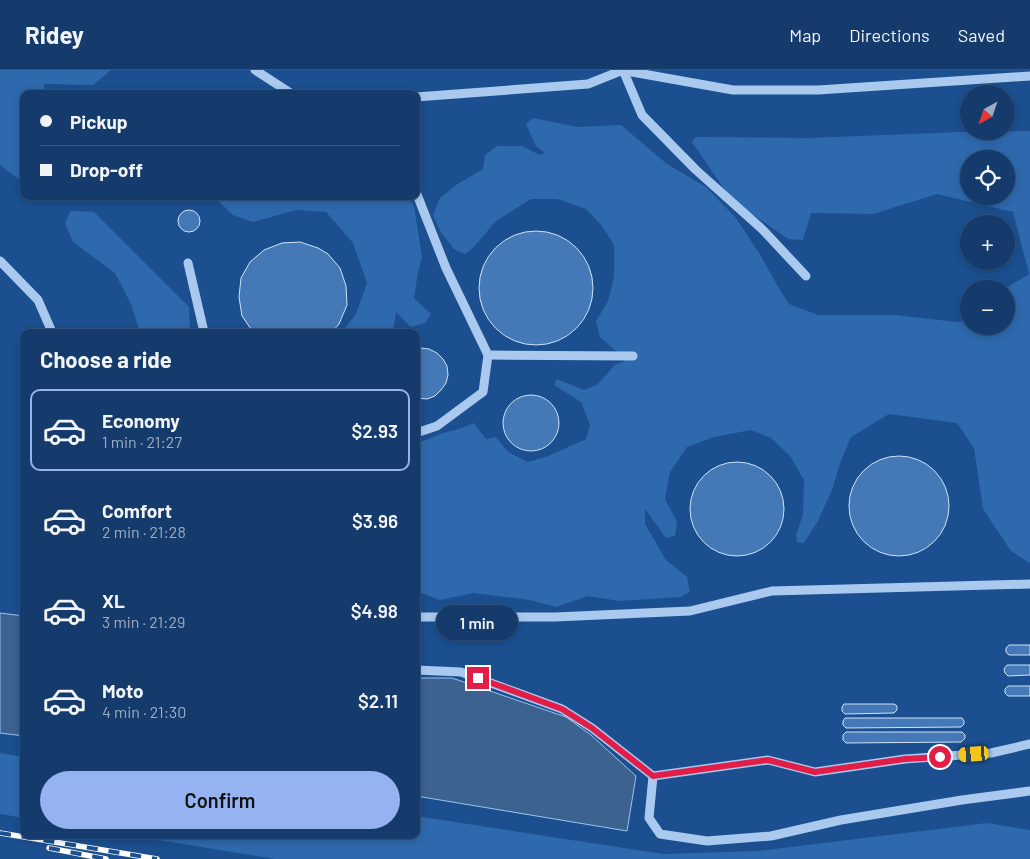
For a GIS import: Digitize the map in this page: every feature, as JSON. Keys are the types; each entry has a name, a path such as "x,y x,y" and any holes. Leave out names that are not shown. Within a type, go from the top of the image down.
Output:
{"street":[{"path":"255,70 286,90"},
{"path":"622,70 642,115 696,170 763,230 806,276"},
{"path":"420,97 588,84 622,70 732,90 818,90 1030,76"},
{"path":"419,200 446,268 488,356 483,392 437,426 420,432"},
{"path":"0,260 38,300 51,329"},
{"path":"188,263 203,329"},
{"path":"488,356 633,356"},
{"path":"420,617 556,617 690,611 772,591 1030,584"},
{"path":"420,670 461,672 562,709 592,728 653,776 768,760 815,772 905,759 991,753 1030,744"},
{"path":"653,776 649,818 660,834 707,841 771,836 841,820 1030,791"}],"shaded area":[{"path":"0,70 111,70 93,85 44,84 45,90 20,90 20,180 0,165"},
{"path":"533,118 578,127 621,125 667,164 706,187 736,218 789,304 818,315 895,315 960,322 960,335 1015,335 1015,283 1029,274 1015,215 1013,212 983,205 1015,205 1015,150 960,150 960,199 937,194 873,214 811,213 803,240 788,239 731,199 692,142 696,137 809,138 960,132 960,140 1015,140 1015,131 1030,131 1030,563 1011,551 983,509 974,448 957,423 889,414 851,437 840,463 832,490 818,521 804,543 797,542 796,535 803,515 804,480 790,456 771,438 751,430 714,437 687,447 670,472 665,499 677,522 675,536 666,538 645,509 645,524 666,560 687,577 690,592 680,597 619,601 588,596 556,607 530,600 473,593 440,600 420,592 420,442 474,423 486,439 496,437 508,452 528,462 548,456 586,439 590,425 581,402 554,385 557,379 584,390 597,385 615,365 633,357 617,352 600,337 596,321 608,301 614,277 614,245 602,226 586,209 557,199 531,199 496,221 473,248 465,254 454,249 440,231 433,215 440,198 456,185 483,169 485,155 497,146 522,146 540,155 545,153 536,146 526,124"},
{"path":"217,200 410,200 414,206 422,257 414,298 431,314 425,323 411,327 396,312 393,329 344,329 356,314 367,283 353,243 326,212 296,210 253,222 233,215"},
{"path":"70,211 94,212 189,307 190,329 139,329 131,304 115,273 73,242 65,224"},
{"path":"0,613 20,616 20,736 0,733"},
{"path":"420,678 452,678 566,717 591,735 636,776 627,831 420,797"},
{"path":"0,753 20,756 20,817 0,814"},
{"path":"420,817 663,854 757,851 987,823 1030,830 1030,859 275,859 152,839 420,839"}],"building":[{"path":"189,210 199,217 200,221 193,231 189,232 179,225 178,221 185,211"},
{"path":"536,231 558,235 568,240 584,256 589,266 593,288 589,310 584,320 568,336 558,341 536,345 514,341 504,336 488,320 483,310 479,288 483,266 488,256 504,240 514,235"},
{"path":"300,242 318,248 328,254 340,268 346,286 347,305 339,324 335,329 251,329 242,316 239,297 241,278 250,262 264,250 282,243"},
{"path":"420,348 429,349 437,353 447,366 448,375 446,383 435,396 427,399 420,398"},
{"path":"531,395 542,397 551,403 557,412 559,423 557,434 551,443 542,449 531,451 520,449 511,443 505,434 503,423 505,412 511,403 520,397"},
{"path":"899,456 918,460 934,471 945,487 949,506 945,525 934,541 918,552 899,556 880,552 864,541 853,525 849,506 853,487 864,471 880,460"},
{"path":"737,462 755,465 770,476 781,491 784,509 781,527 770,542 755,553 737,556 719,553 704,542 693,527 690,509 693,491 704,476 719,465"},
{"path":"1009,645 1030,645 1030,655 1009,655 1006,652 1006,648"},
{"path":"1007,665 1030,665 1030,675 1008,676 1004,669"},
{"path":"1008,686 1030,686 1030,696 1008,696 1005,693 1005,689"},
{"path":"844,704 894,704 897,706 897,710 894,713 845,714 842,711"},
{"path":"845,718 962,718 964,724 961,727 846,728 843,725"},
{"path":"846,732 962,732 965,738 961,742 846,743 843,740 843,735"}],"railway":[{"path":"0,833 20,836"},
{"path":"36,839 157,859"},
{"path":"49,848 106,859"}],"route":[{"path":"478,678 562,709 592,728 653,776 768,760 815,772 905,759 940,757"}]}
